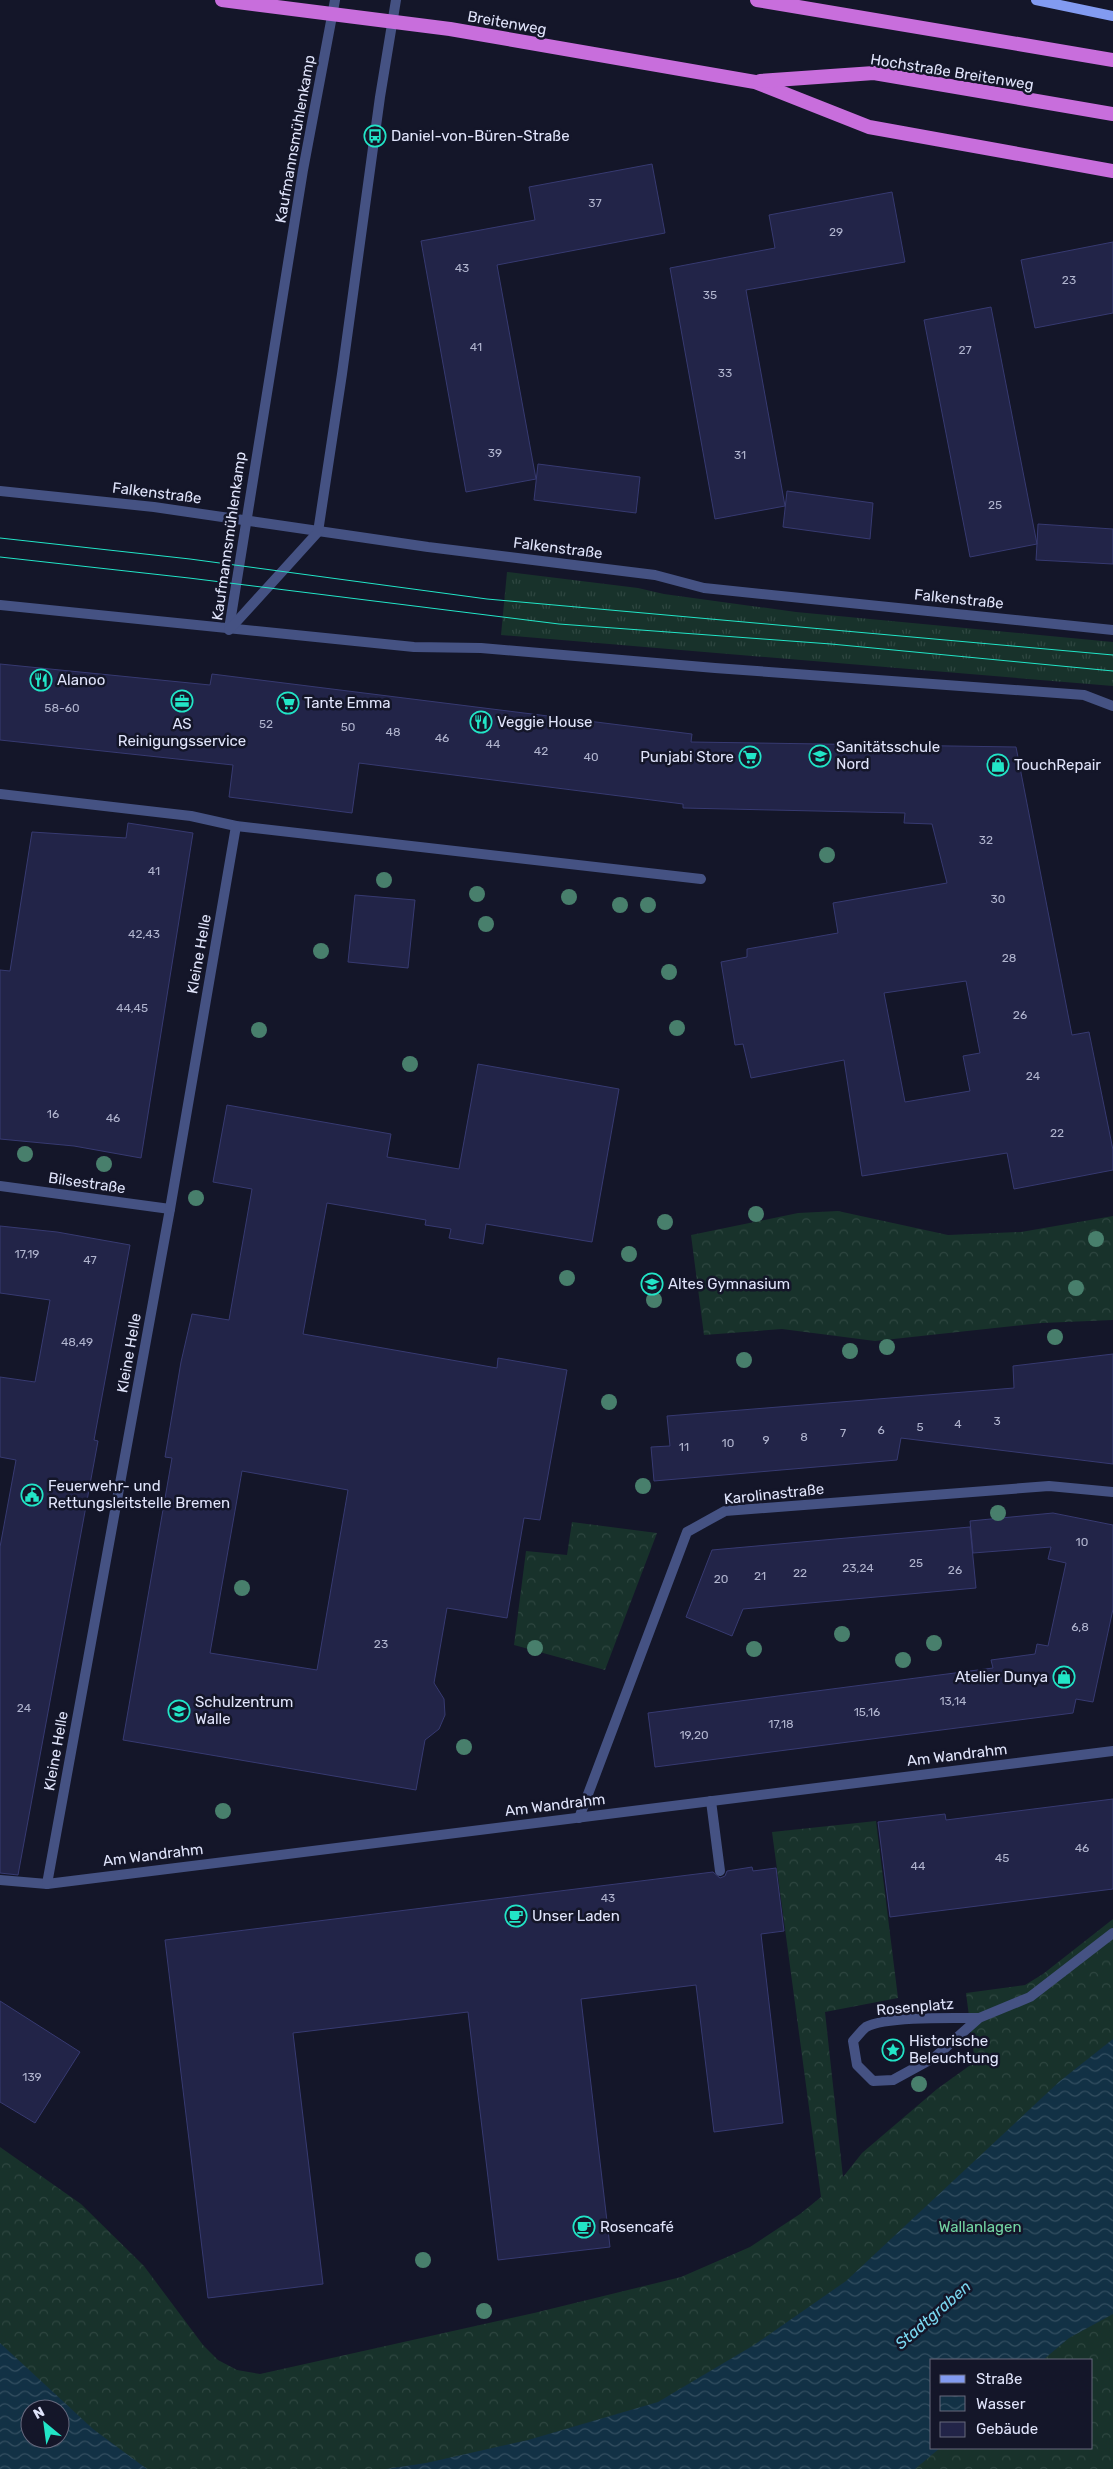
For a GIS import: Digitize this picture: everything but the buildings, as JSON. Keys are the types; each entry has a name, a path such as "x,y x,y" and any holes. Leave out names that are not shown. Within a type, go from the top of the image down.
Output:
{"highway":[{"name":"Breitenweg","path":"222,0 450,30 755,82"},
{"path":"757,0 1113,60"},
{"name":"Hochstraße Breitenweg","path":"755,82 874,73 1113,114"},
{"path":"755,82 869,127 1113,171"}],"main road":[{"path":"1036,0 1113,16"}],"street":[{"name":"Kaufmannsmühlenkamp","path":"229,630 303,170 335,0"},
{"path":"318,532 341,383 380,97 396,0"},
{"name":"Falkenstraße","path":"0,491 154,507 318,532 655,575 704,588 1113,630"},
{"name":"Kaufmannsmühlenkamp","path":"229,630 318,532"},
{"path":"0,605 229,630 414,647 481,648 715,668 1084,695 1113,706"},
{"path":"0,794 191,816 236,826 701,879"},
{"name":"Kleine Helle","path":"47,1884 170,1209 236,826"},
{"name":"Bilsestraße","path":"0,1186 170,1209"},
{"name":"Karolinastraße","path":"579,1818 687,1532 725,1511 1048,1486 1113,1492"},
{"name":"Am Wandrahm","path":"0,1880 47,1884 1113,1751"},
{"path":"711,1800 720,1871"},
{"name":"Rosenplatz","path":"979,2018 923,2018 890,2021 866,2027 854,2042 857,2065 873,2081 894,2080 935,2057 979,2018 1030,1997 1113,1933"}],"green space":[{"path":"507,572 638,588 664,594 796,612 1113,642 1113,686 501,635"},
{"path":"838,1211 948,1235 1021,1232 1113,1216 1113,1320 1042,1323 875,1341 782,1329 704,1335 691,1235 798,1213"},
{"path":"572,1522 657,1533 605,1670 514,1645 526,1551 567,1555"},
{"name":"Wallanlagen","path":"876,1821 898,1998 825,2012 843,2177 862,2153 937,2089 983,2056 974,2055 966,1993 1025,1985 1043,1974 1113,1919 1113,2469 0,2469 0,2147 81,2204 144,2266 203,2345 218,2360 237,2370 260,2374 534,2313 681,2277 750,2247 800,2214 821,2197 772,1832"}],"water":[{"name":"Stadtgraben","path":"1113,2039 1113,2314 1069,2338 1044,2359 930,2359 930,2449 939,2449 915,2469 386,2469 426,2463 528,2440 658,2402 754,2345 846,2281 1060,2081"},
{"path":"0,2343 61,2399 20,2399 20,2449 70,2449 70,2408 93,2429 147,2469 0,2469"}],"tram line":[{"path":"0,538 190,559 487,599 1113,655"},
{"path":"0,557 189,578 559,624 831,644 1113,671"}],"place":[{"name":"Daniel-von-Büren-Straße","path":"375,136"},
{"name":"Alanoo","path":"41,680"},
{"name":"AS Reinigungsservice","path":"182,701"},
{"name":"Tante Emma","path":"288,703"},
{"name":"Veggie House","path":"481,722"},
{"name":"Sanitätsschule Nord","path":"820,756"},
{"name":"Punjabi Store","path":"750,757"},
{"name":"TouchRepair","path":"998,765"},
{"name":"Altes Gymnasium","path":"652,1284"},
{"name":"Feuerwehr- und Rettungsleitstelle Bremen","path":"32,1495"},
{"name":"Atelier Dunya","path":"1064,1677"},
{"name":"Schulzentrum Walle","path":"179,1711"},
{"name":"Unser Laden","path":"516,1916"},
{"name":"Historische Beleuchtung","path":"893,2050"},
{"name":"Rosencafé","path":"584,2227"}]}
